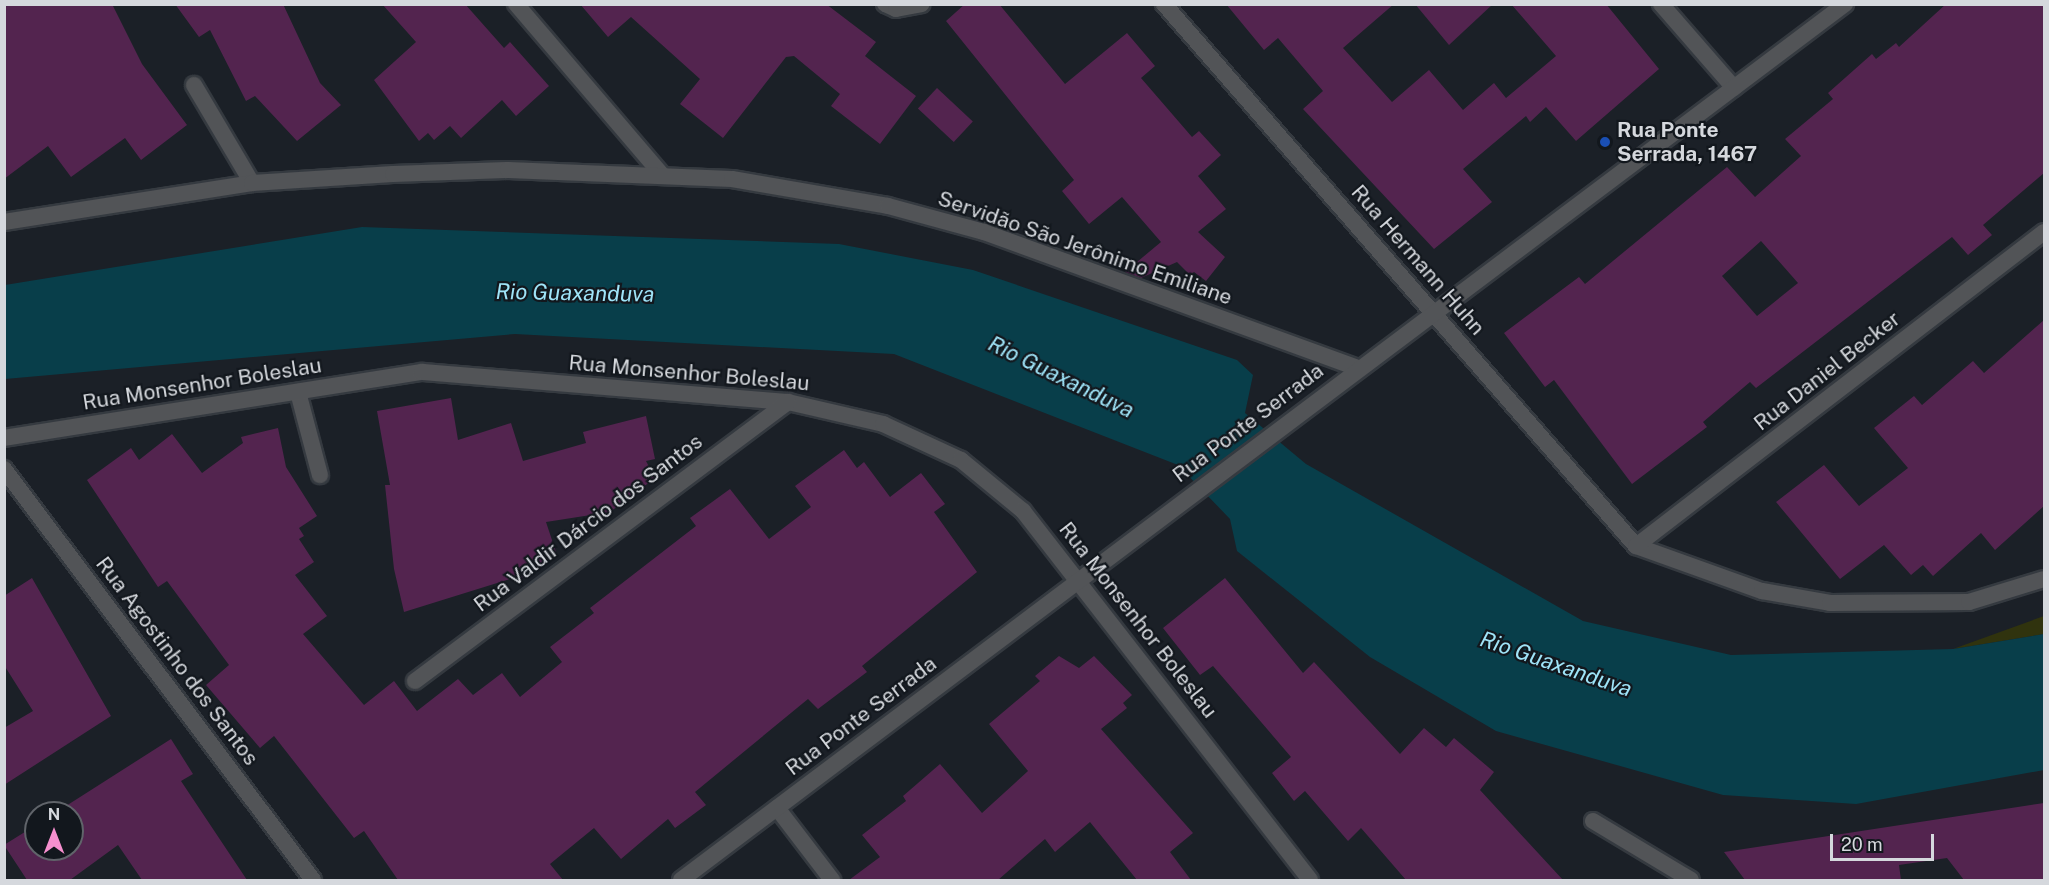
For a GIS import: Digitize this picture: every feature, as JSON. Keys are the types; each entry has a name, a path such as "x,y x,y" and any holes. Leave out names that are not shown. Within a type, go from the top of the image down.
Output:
{"street":[{"path":"516,4 662,175"},
{"path":"885,4 896,9 922,4"},
{"name":"Rua Hermann Huhn","path":"1164,4 1636,546"},
{"path":"1660,4 1734,87"},
{"name":"Rua Ponte Serrada","path":"681,880 1285,423 1845,4"},
{"path":"194,85 252,183"},
{"name":"Servidão São Jerônimo Emiliane","path":"4,222 252,183 508,170 662,175 809,189 973,229 1358,369"},
{"name":"Rua Daniel Becker","path":"1636,546 2044,232"},
{"name":"Rua Monsenhor Boleslau","path":"4,438 422,372 788,402 883,424 961,460 1017,504 1079,579 1310,880"},
{"path":"298,392 320,475"},
{"name":"Rua Valdir Dárcio dos Santos","path":"415,681 788,402"},
{"name":"Rua Agostinho dos Santos","path":"4,469 314,880"},
{"path":"1636,546 1762,591 1830,603 1969,602 2044,579"},
{"path":"777,808 832,880"},
{"path":"1593,821 1691,880"}],"green space":[{"path":"2044,616 2044,634 1953,649"}],"water":[{"name":"Rio Guaxanduva","path":"362,227 839,244 973,270 1237,360 1253,375 1245,413 1306,464 1583,621 1731,655 1953,649 2044,634 2044,770 1856,804 1723,795 1496,731 1370,657 1237,551 1230,519 1178,465 894,354 515,334 5,379 5,285"}],"building":[{"path":"4,4 112,4 142,64 187,125 141,160 125,138 71,177 48,146 4,179"},
{"path":"175,4 283,4 320,83 341,105 297,141 255,96 246,101 210,30 199,37"},
{"path":"382,4 465,4 504,48 510,42 549,86 516,116 502,100 461,138 450,126 434,140 428,133 419,141 374,80 416,42"},
{"path":"580,4 826,4 876,42 865,56 916,96 880,144 831,106 840,94 794,56 786,57 723,138 680,104 700,79 631,17 608,37"},
{"path":"965,4 999,4 1065,84 1127,33 1155,66 1141,78 1192,137 1199,131 1221,155 1198,176 1226,209 1198,232 1225,257 1206,281 1194,272 1190,275 1177,262 1141,278 1125,272 1161,242 1122,197 1089,224 1062,191 1074,180 946,21"},
{"path":"1226,4 1394,4 1343,48 1392,102 1429,70 1463,110 1494,83 1506,98 1556,56 1511,4 1606,4 1659,69 1576,141 1546,107 1530,122 1526,116 1463,169 1492,202 1434,249 1303,109 1323,91 1278,38 1264,50"},
{"path":"1415,4 1493,4 1449,45"},
{"path":"1946,4 2044,4 2044,173 1983,225 1992,235 1968,255 1952,237 1756,388 1750,382 1703,422 1707,427 1632,484 1554,380 1545,387 1504,333 1579,277 1585,284 1727,167 1755,197 1801,156 1785,139 1833,99 1828,93 1872,54 1876,59 1896,43 1899,47","holes":["1761,241 1798,283 1757,316 1722,276"]},
{"path":"937,88 973,121 954,142 918,108"},
{"path":"2044,320 2044,506 1995,550 1981,533 1933,576 1923,565 1911,575 1884,545 1840,579 1776,502 1824,465 1859,506 1908,468 1874,428 1914,396 1922,405 1973,361 1984,373"},
{"path":"451,398 458,440 511,423 523,461 586,443 583,432 646,416 655,459 646,461 655,478 610,512 546,522 556,552 515,583 513,578 404,612 394,569 385,485 390,485 377,411"},
{"path":"278,428 286,467 317,516 299,528 304,536 299,539 314,562 295,575 327,616 303,634 364,705 394,681 417,711 458,679 473,695 502,673 520,697 562,662 550,647 594,613 590,608 696,526 690,518 730,489 769,539 811,507 795,486 844,450 857,468 864,462 890,497 921,473 945,504 934,512 977,572 862,666 867,672 818,709 808,699 695,792 706,805 675,828 668,819 621,859 594,828 550,864 563,880 398,880 364,831 354,838 274,736 260,748 206,685 229,665 167,581 158,587 87,480 131,448 139,460 172,434 202,473 243,443 241,437"},
{"path":"32,578 111,716 4,785 4,728 33,711 4,665 4,596"},
{"path":"1225,578 1303,673 1314,662 1400,754 1424,728 1446,747 1454,738 1494,772 1480,790 1563,880 1406,880 1361,828 1348,841 1305,791 1294,801 1272,773 1291,757 1213,666 1200,675 1163,628"},
{"path":"1059,656 1079,668 1094,656 1132,695 1123,703 1127,708 1101,729 1193,833 1170,852 1191,880 1137,880 1090,822 1055,852 1045,839 998,880 849,880 880,857 862,835 906,801 903,796 940,764 982,813 1028,771 989,724 1040,681 1035,676"},
{"path":"171,739 193,774 181,781 247,880 142,880 118,845 70,880 27,880 4,845 24,832 24,861 84,861 84,801 74,801"},
{"path":"2044,803 2044,880 1964,880 1947,858 1899,865 1901,880 1745,880 1724,852"}],"place":[{"name":"Rua Ponte Serrada, 1467","path":"1605,142"}]}
